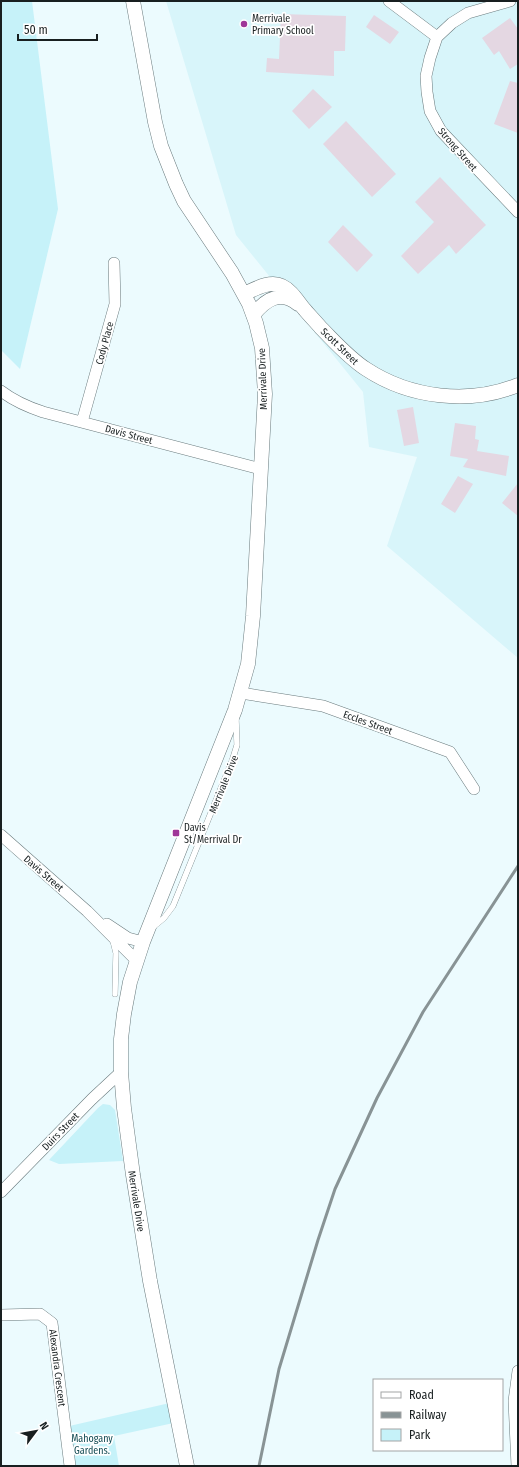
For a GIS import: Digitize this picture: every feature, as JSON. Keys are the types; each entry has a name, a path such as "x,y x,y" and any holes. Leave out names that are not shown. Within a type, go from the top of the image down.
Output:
{"street":[{"name":"Merrivale Drive","path":"133,1 155,122 169,168 184,201 232,273 244,294 253,315 262,348 265,387 251,644 248,664 235,710 144,939 130,982 121,1039 121,1072 124,1108 133,1175 150,1281 187,1466"},
{"path":"389,1 437,37"},
{"name":"Strong Street","path":"510,1 468,13 452,23 437,37 426,76 430,111 441,131 518,212"},
{"name":"Cody Place","path":"82,422 115,304 114,263"},
{"name":"Scott Street","path":"244,294 259,288 276,284 282,286 353,360 381,378 398,386 430,394 449,396 479,395 518,385"},
{"name":"Scott Street","path":"253,315 268,301 280,296 287,297 292,300 305,311"},
{"name":"Davis Street","path":"1,391 27,406 261,469"},
{"name":"Eccles Street","path":"240,693 323,706 450,752 474,789"},
{"name":"Davis Street","path":"1,835 87,911 137,961"},
{"name":"Davis Street","path":"87,911 128,938 144,939"},
{"name":"Duirs Street","path":"1,1192 92,1099 121,1072"},
{"name":"Alexandra Crescent","path":"1,1315 40,1314 52,1322 70,1466"},
{"path":"517,1466 517,1428 514,1400 518,1370"}],"lane":[{"path":"108,932 115,947 116,953 115,994"}],"shaded area":[{"path":"166,1 518,1 518,658 387,546 417,457 369,447 363,392 236,235"}],"green space":[{"path":"1,1 32,1 58,209 20,369 1,350"},
{"path":"103,1104 110,1105 115,1110 123,1161 59,1164 49,1160 98,1108"},
{"name":"Mahogany Gardens.","path":"174,1402 178,1422 114,1436 119,1466 70,1466 65,1427"}],"building":[{"path":"281,14 346,16 345,51 334,51 334,76 266,72 267,58 279,59"},
{"path":"374,15 399,32 390,44 366,27"},
{"path":"510,18 518,29 518,64 510,69 499,51 494,55 482,38"},
{"path":"510,81 518,83 518,133 494,124"},
{"path":"313,89 332,107 309,129 292,111"},
{"path":"346,121 396,174 372,197 323,144"},
{"path":"440,177 486,225 456,254 449,245 418,274 401,256 434,222 415,202"},
{"path":"343,225 373,255 357,272 328,242"},
{"path":"413,407 419,443 404,446 397,410"},
{"path":"455,423 476,426 475,439 479,440 477,451 509,456 506,476 463,467 468,459 450,456"},
{"path":"458,476 473,484 455,513 441,504"},
{"path":"518,483 518,516 502,503"}],"railway":[{"path":"259,1466 279,1369 335,1189 377,1098 423,1012 518,866"}],"place":[{"name":"Merrivale Primary School","path":"244,24"},
{"name":"Davis St/Merrival Dr","path":"176,833"}]}
